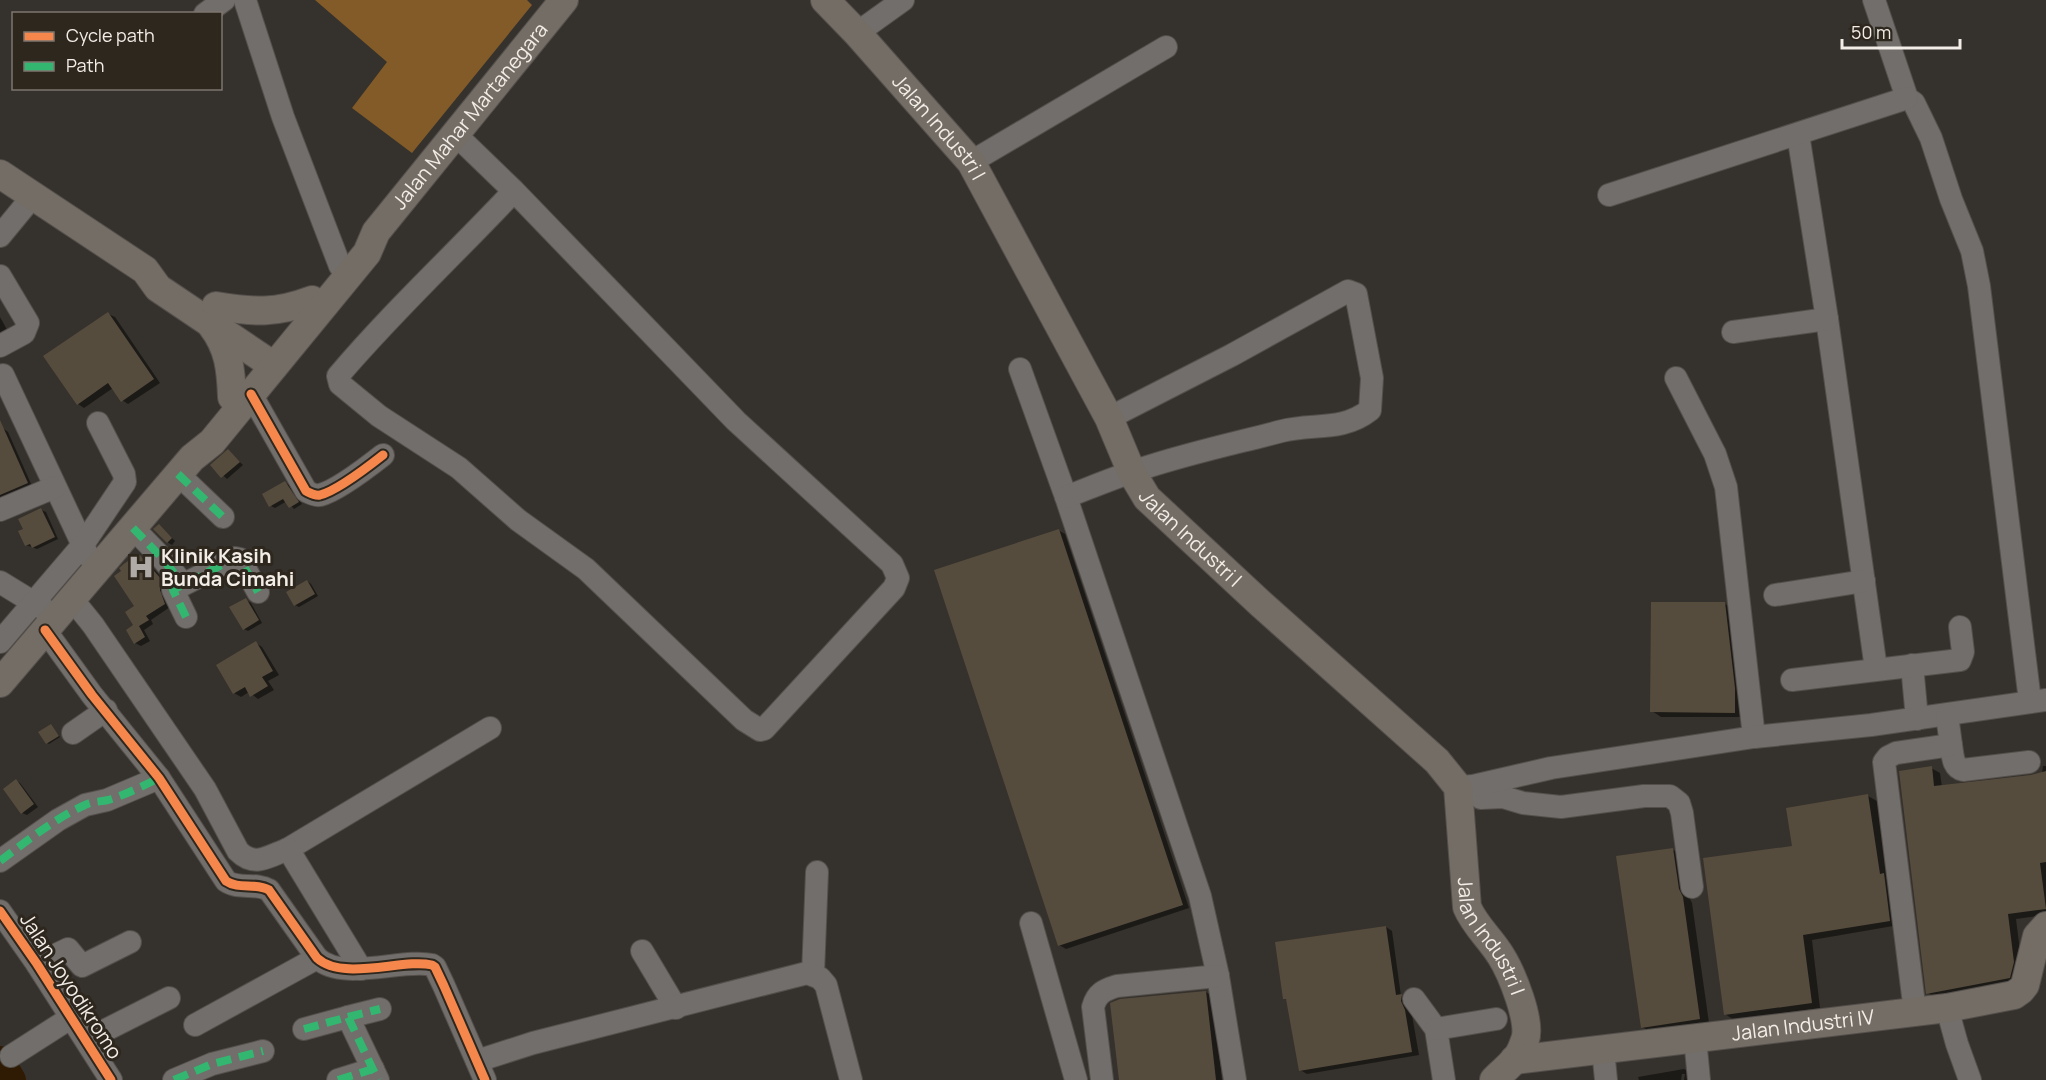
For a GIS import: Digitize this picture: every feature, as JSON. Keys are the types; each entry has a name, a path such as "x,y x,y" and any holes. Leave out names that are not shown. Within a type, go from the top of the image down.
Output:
{"main road":[{"name":"Jalan Mahar Martanegara","path":"0,682 91,556 133,528 185,466 202,434 241,396 274,355 367,253 376,232 564,0"},
{"name":"Jalan Industri I","path":"825,0 971,162 1108,418 1146,498 1465,787 1467,906 1472,919 1502,957 1526,1021 1526,1037 1514,1060"},
{"path":"2,170 33,196 145,270 158,288 211,313 274,355"},
{"name":"Jalan Mahar Martanegara","path":"274,355 312,300 356,245 376,232"},
{"path":"211,313 254,312 289,307 312,300"},
{"path":"211,313 226,349 241,396"},
{"name":"Jalan Industri IV","path":"1514,1060 1947,1008 2014,994 2025,985 2037,936 2046,926"},
{"path":"1494,1080 1514,1060"}],"street":[{"path":"209,12 224,0"},
{"path":"245,0 283,117 340,266"},
{"path":"856,33 903,0"},
{"path":"1465,787 1551,768 1754,736 1917,719 2038,700 1979,286 1972,251 1930,138 1914,103 1907,98 1874,0"},
{"path":"971,162 1166,47"},
{"path":"1609,195 1907,98"},
{"path":"455,134 514,191 736,422 892,564 897,578 894,588 764,729 760,730 744,720 586,569 518,520 459,468 379,416 340,384 338,376 365,345 456,254 514,191"},
{"path":"1798,134 1827,319 1876,669"},
{"path":"0,237 33,196"},
{"path":"0,276 28,323 24,333 0,346"},
{"path":"1066,497 1132,472 1286,430 1341,425 1359,418 1370,410 1372,378 1356,294 1348,291 1232,355 1108,418"},
{"path":"1733,332 1827,319"},
{"path":"1020,369 1066,497 1200,896 1218,976 1235,1080"},
{"path":"3,375 9,412 55,487 91,556"},
{"path":"1676,378 1714,454 1726,487 1754,736"},
{"path":"241,396 310,494 320,495 352,478 383,455"},
{"path":"0,642 51,612 91,556 125,482 124,474 98,423"},
{"path":"185,466 223,517"},
{"path":"0,510 55,487"},
{"path":"133,528 183,584"},
{"path":"186,617 173,590 237,557 258,592"},
{"path":"1775,595 1864,581"},
{"path":"0,582 51,612 93,625 205,789 238,851 246,859 256,861 288,849 490,728"},
{"path":"51,612 92,695 159,778 221,876 231,885 259,886 269,890 317,958 328,965 361,969 432,965 444,986 481,1071 533,1042 676,1008 801,974 813,974 826,985 851,1080"},
{"path":"1792,680 1960,660 1963,652 1960,627"},
{"path":"1912,664 1917,719"},
{"path":"73,733 106,710"},
{"path":"1947,715 1954,764 1958,768 1963,770 2029,762"},
{"path":"1913,996 1884,762 1896,753 1951,745"},
{"path":"0,861 76,810 94,801 115,797 159,778"},
{"path":"1465,787 1481,798 1503,797 1523,803 1561,807 1644,796 1670,796 1679,803 1682,813 1692,887"},
{"path":"288,849 361,969"},
{"path":"813,974 817,872"},
{"name":"Jalan Joyodikromo","path":"0,911 72,1017 111,1080"},
{"path":"1031,923 1076,1080"},
{"path":"37,964 68,949 82,966 130,942"},
{"path":"642,951 676,1008"},
{"path":"195,1025 317,958"},
{"path":"1102,1080 1093,1007 1095,999 1102,991 1118,986 1218,976"},
{"path":"86,1040 169,998"},
{"path":"1414,999 1436,1029 1444,1080"},
{"path":"1947,1008 1970,1080"},
{"path":"304,1029 380,1009"},
{"path":"11,1056 72,1017"},
{"path":"338,1080 375,1075 348,1017"},
{"path":"1436,1029 1496,1019"},
{"path":"1695,1038 1700,1080"},
{"path":"1603,1049 1606,1080"},
{"path":"174,1080 212,1064 263,1051"}],"shaded area":[{"path":"315,0 527,0 532,5 412,153 352,108 387,62"}],"building":[{"path":"108,312 154,379 121,402 108,383 77,405 43,356"},
{"path":"0,420 28,483 0,495"},
{"path":"228,449 240,462 221,478 210,465"},
{"path":"285,481 299,502 289,508 283,499 269,507 262,494"},
{"path":"41,508 55,537 32,548 30,544 25,546 18,531 23,529 18,519"},
{"path":"159,524 172,538 167,543 153,529"},
{"path":"1059,529 1183,905 1058,946 934,570"},
{"path":"139,554 163,581 160,590 165,604 146,616 149,620 139,626 145,637 134,644 126,630 133,625 125,612 134,606 114,576 121,571 119,568"},
{"path":"307,580 315,594 294,606 286,592"},
{"path":"246,598 259,620 243,630 229,607"},
{"path":"1651,602 1725,602 1735,688 1735,713 1650,712"},
{"path":"256,641 273,671 262,677 268,686 250,697 245,687 233,694 216,665"},
{"path":"51,724 59,736 46,744 38,732"},
{"path":"1932,766 1934,786 2031,775 2046,771 2046,862 2040,863 2046,909 2008,914 2014,962 2010,978 1926,994 1899,771"},
{"path":"16,779 34,804 21,814 3,789"},
{"path":"1868,794 1880,874 1884,873 1890,921 1803,935 1812,1003 1724,1015 1703,858 1792,846 1786,808"},
{"path":"1673,848 1679,889 1683,897 1700,1019 1641,1028 1616,856"},
{"path":"1386,926 1396,995 1402,994 1401,1001 1405,1010 1412,1052 1299,1071 1286,999 1283,999 1275,942"},
{"path":"1206,991 1216,1080 1119,1080 1110,1003 1120,999"}],"waterway":[{"path":"0,1060 12,1080"}],"marked path":[{"path":"178,474 223,517"},
{"path":"133,528 183,584"},
{"path":"186,617 173,590 235,558 240,559 258,592"},
{"path":"0,861 62,817 88,804 127,793 159,778 156,775"},
{"path":"348,1017 380,1009"},
{"path":"304,1029 348,1017 378,1080"},
{"path":"174,1080 212,1064 263,1051"},
{"path":"338,1080 373,1069"}],"cycle path":[{"path":"251,394 306,491 316,495 327,493 383,455"},
{"path":"45,630 92,695 159,778 226,881 231,884 258,886 269,890 317,958 328,965 357,969 405,964 435,967 485,1080"},
{"path":"0,911 37,964 111,1080"}],"place":[{"name":"Klinik Kasih Bunda Cimahi","path":"141,567"}]}
